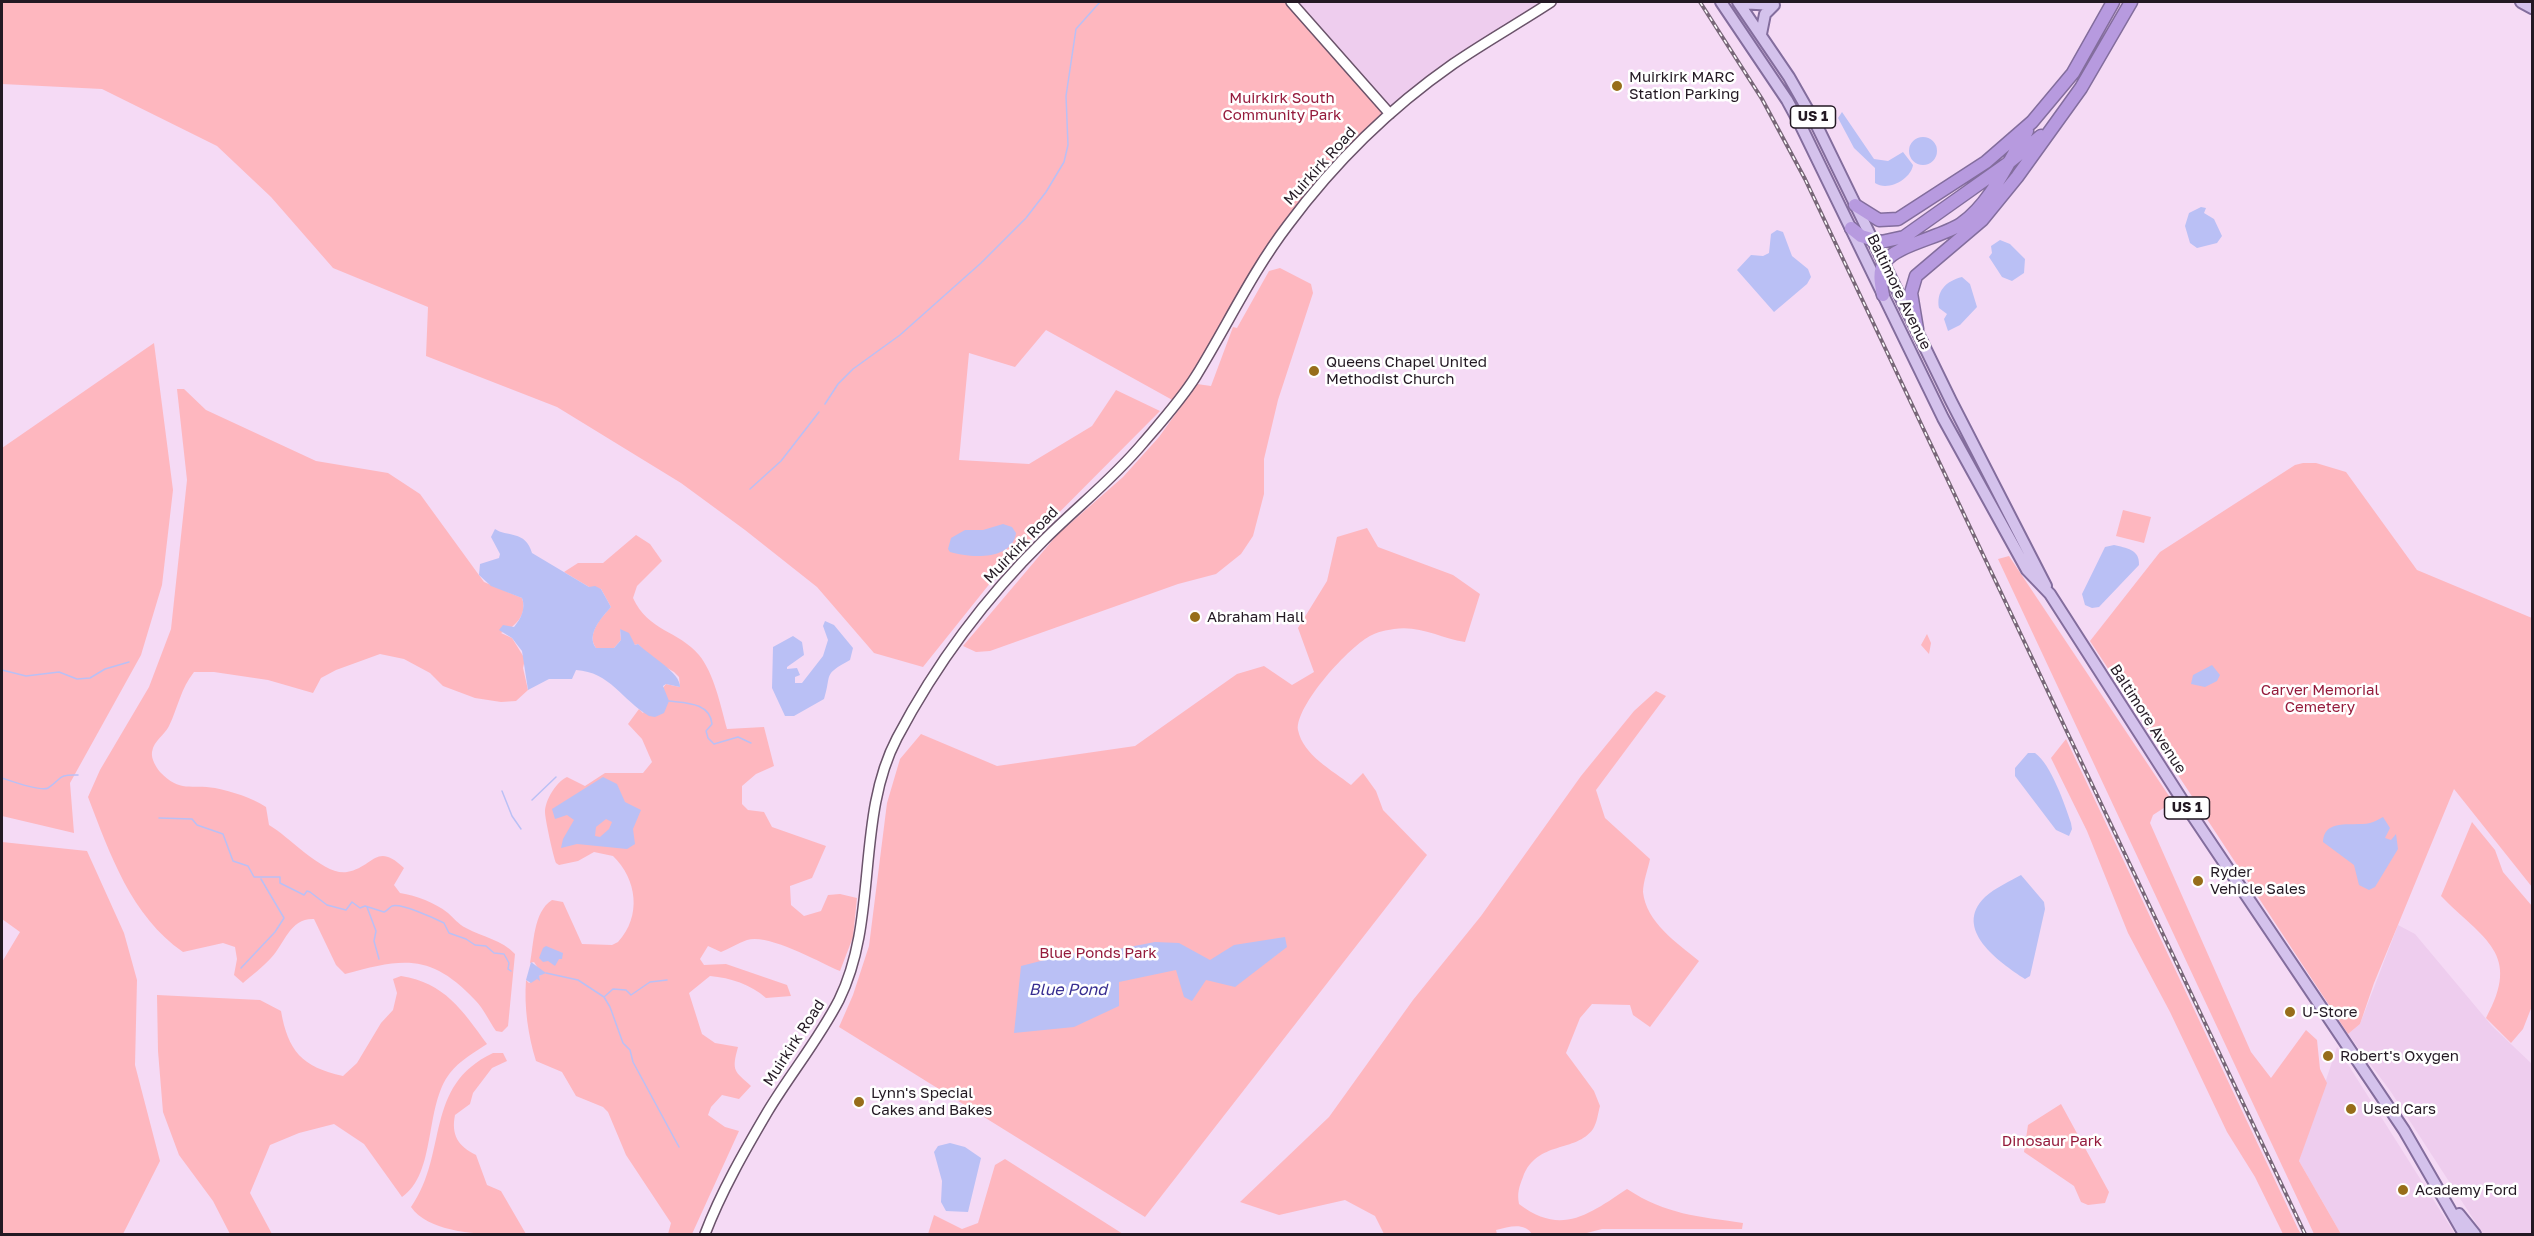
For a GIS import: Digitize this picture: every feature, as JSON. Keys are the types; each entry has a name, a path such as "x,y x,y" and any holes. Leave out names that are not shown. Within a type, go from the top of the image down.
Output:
{"highway":[{"path":"1855,205 1879,220 1889,221 1906,215 1986,162 2032,122 2073,73 2113,2"},
{"path":"1917,329 1911,293 1916,276 1982,219 2017,177 2106,48 2131,2"},
{"path":"1883,295 1881,275 1884,263 1895,253 1953,229 1968,218 1991,192 2032,122"},
{"path":"1851,228 1872,239 1889,242 1904,237 2007,164 2053,125"}],"main road":[{"path":"1291,2 1390,114"},
{"name":"Muirkirk Road","path":"705,1234 733,1174 768,1111 840,998 855,955 882,776 897,738 935,675 1013,572 1043,540 1106,484 1146,440 1194,379 1272,246 1337,165 1390,114 1449,67 1551,2"},
{"name":"Baltimore Avenue","path":"1721,2 1787,100 1975,476 2027,570 2050,594"},
{"path":"1739,2 1774,5 1766,14 1761,34"},
{"name":"Baltimore Avenue","path":"1739,2 1808,109 2050,594 2186,806 2397,1119 2464,1234"},
{"path":"2521,2 2532,8"},
{"name":"Baltimore Avenue","path":"2440,1190 2475,1234"}],"shaded area":[{"path":"1290,2 1551,2 1390,114"},
{"path":"2398,925 2415,934 2492,1026 2532,1064 2532,1234 2483,1234 2391,1092 2348,1034 2360,1024"},
{"path":"2337,1047 2455,1234 2341,1234 2299,1161"}],"green space":[{"name":"Muirkirk South Community Park","path":"2,2 1291,2 1390,114 1290,222 1176,402 1046,330 1015,367 969,353 959,460 1029,464 1092,426 1116,390 1160,411 995,577 923,667 874,653 817,587 681,483 557,407 426,356 428,307 333,268 271,197 217,146 102,89 2,84"},
{"path":"1280,268 1311,284 1313,293 1278,400 1264,459 1264,494 1253,536 1241,554 1216,574 1178,584 990,651 976,652 963,646 1057,535 1123,477 1159,437 1197,384 1211,386 1233,327 1237,328 1269,271"},
{"path":"154,343 173,490 162,585 141,655 70,783 74,833 2,816 2,448"},
{"path":"177,389 184,389 206,410 316,461 388,473 420,494 484,582 522,598 523,610 519,620 501,633 512,638 525,659 523,668 528,690 516,701 501,702 475,698 443,686 430,673 404,659 380,654 321,678 313,693 268,680 214,672 194,672 183,691 169,726 155,744 152,752 158,770 174,783 228,791 260,803 266,807 269,825 328,868 338,872 347,872 381,856 395,860 404,868 394,885 400,893 419,898 443,909 463,926 510,949 515,954 508,1026 502,1032 496,1031 484,1011 459,985 430,967 415,963 400,963 345,974 336,965 314,919 306,920 294,927 271,958 243,983 234,975 237,959 235,947 223,943 183,952 149,921 124,882 88,797 100,770 149,687 171,629 187,480"},
{"name":"Carver Memorial Cemetery","path":"2316,463 2346,472 2417,570 2532,618 2532,887 2454,789 2374,983 2360,1024 2348,1034 2090,641 2160,552 2295,465"},
{"path":"2123,510 2151,517 2144,543 2116,536"},
{"name":"Blue Ponds Park","path":"1367,528 1378,547 1453,575 1480,594 1465,642 1421,630 1403,628 1372,635 1338,663 1314,692 1299,719 1298,730 1301,739 1312,754 1351,785 1363,773 1376,791 1383,810 1427,855 1145,1217 839,1027 853,995 869,946 887,803 900,759 921,734 997,766 1135,746 1237,674 1264,666 1292,685 1314,672 1298,628 1327,581 1337,537"},
{"path":"636,535 650,544 662,561 637,586 633,598 639,609 655,624 691,647 699,655 713,681 727,729 764,727 774,766 756,774 742,786 742,804 748,810 764,812 772,827 826,846 812,878 790,886 791,905 804,916 821,911 828,895 840,894 857,898 853,937 840,971 780,944 756,939 747,940 721,952 708,946 700,959 704,965 726,964 787,985 791,996 766,998 740,983 710,976 689,993 702,1034 715,1043 738,1047 736,1070 751,1086 739,1099 722,1095 711,1107 708,1115 725,1127 739,1131 692,1234 668,1234 671,1223 626,1155 608,1112 603,1107 576,1096 562,1072 536,1061 526,1011 526,980 529,983 542,974 534,962 530,963 535,929 546,905 552,900 563,902 582,944 612,945 618,942 626,932 631,921 634,898 627,875 621,865 613,856 594,852 578,861 559,865 556,863 545,812 552,792 559,782 567,777 585,786 605,773 643,773 652,762 642,739 628,724 639,709 643,713 666,684 680,687 679,677 674,672 652,659 620,629 621,640 614,648 596,648 593,643 594,632 599,621 611,607 601,589 589,587 564,572 578,563 603,563"},
{"path":"2009,556 2173,802 2153,815 2150,823 2251,1052 2271,1078 2306,1030 2317,1040 2320,1069 2327,1083 2299,1161 2341,1234 2314,1234 1998,559"},
{"path":"1927,634 1931,643 1929,654 1921,645"},
{"path":"1656,691 1666,696 1596,790 1605,818 1650,859 1643,892 1650,913 1664,931 1699,961 1650,1027 1633,1015 1630,1005 1592,1004 1580,1018 1566,1053 1594,1091 1600,1106 1596,1124 1586,1136 1537,1157 1529,1165 1519,1187 1519,1204 1534,1214 1548,1219 1561,1220 1587,1214 1627,1189 1669,1209 1743,1223 1742,1229 1602,1229 1583,1234 1532,1234 1525,1228 1516,1226 1496,1230 1497,1234 1384,1234 1375,1216 1345,1200 1279,1215 1240,1202 1329,1117 1413,1000 1481,916 1581,776 1634,711"},
{"path":"2066,739 2301,1234 2283,1234 2255,1177 2227,1132 2170,1012 2128,933 2087,831 2051,758"},
{"path":"2472,822 2495,850 2503,872 2532,906 2532,1006 2523,1029 2511,1043 2486,1018 2496,996 2500,978 2499,962 2493,949 2484,937 2441,896"},
{"path":"2,842 87,851 124,933 137,980 135,1065 160,1161 123,1234 2,1234 2,962 20,932 2,919"},
{"path":"401,976 429,985 441,992 460,1009 487,1044 458,1065 442,1087 436,1103 426,1156 413,1186 402,1197 364,1144 334,1124 299,1133 270,1145 250,1193 272,1234 230,1234 213,1201 179,1155 163,1112 158,1051 157,995 260,1000 281,1011 288,1037 299,1055 317,1068 343,1076 357,1063 381,1023 393,1010 397,993 393,979"},
{"path":"493,1053 503,1053 507,1061 492,1068 473,1093 470,1104 455,1115 455,1134 460,1144 476,1155 487,1185 501,1191 526,1234 480,1234 447,1229 420,1217 411,1207 423,1186 446,1102 456,1083 471,1067"},
{"name":"Dinosaur Park","path":"2061,1104 2109,1192 2105,1203 2088,1205 2081,1202 2074,1186 2024,1152 2028,1125"},
{"path":"1005,1159 1123,1234 928,1234 934,1215 962,1229 978,1223 995,1165"}],"water":[{"path":"1842,112 1874,159 1888,161 1903,152 1913,165 1904,179 1886,186 1875,183 1875,168 1854,148 1838,118"},
{"path":"1923,137 1933,141 1937,151 1933,161 1923,165 1913,161 1909,151 1913,141"},
{"path":"2201,207 2206,208 2204,213 2214,219 2222,236 2217,243 2197,248 2190,243 2185,226 2189,213"},
{"path":"1777,230 1783,232 1792,256 1808,269 1811,277 1807,284 1774,312 1737,270 1751,255 1763,256 1769,253 1771,234"},
{"path":"2000,240 2010,244 2025,259 2024,273 2012,281 2002,277 1989,257 1992,253 1991,246"},
{"path":"1962,277 1970,284 1977,307 1960,325 1948,331 1944,319 1947,314 1939,308 1939,297 1947,284"},
{"path":"1003,524 1012,527 1016,533 1013,542 999,553 968,556 950,552 948,549 951,538 965,530 983,530"},
{"path":"495,529 521,537 532,553 589,587 595,586 601,589 611,607 596,627 593,643 596,648 614,648 621,640 620,629 629,633 635,645 638,644 670,670 676,676 680,687 666,684 663,686 669,701 664,713 655,717 649,716 607,681 588,672 576,670 572,679 549,679 528,690 522,651 512,638 499,630 503,625 514,627 517,624 523,609 522,598 491,586 479,575 480,564 499,558 500,554 491,537"},
{"path":"2114,545 2135,552 2139,565 2099,607 2092,608 2085,605 2082,594 2105,547"},
{"path":"825,621 834,625 853,648 850,660 832,672 824,699 794,716 785,716 772,688 773,647 793,636 802,642 804,655 787,669 797,668 800,675 795,677 795,683 802,683 823,656 828,640 823,626"},
{"path":"2212,665 2220,675 2217,681 2205,687 2191,684 2193,675"},
{"path":"2028,753 2035,753 2041,758 2052,775 2071,823 2072,829 2069,836 2056,830 2015,776 2015,768"},
{"path":"603,777 617,784 625,802 641,810 633,829 635,844 627,849 577,844 561,848 563,839 574,820 567,815 555,819 552,809","holes":["606,819 612,822 609,829 600,837 595,836 596,827"]},
{"path":"2383,817 2390,828 2385,838 2391,840 2396,834 2398,849 2375,887 2369,890 2359,885 2354,865 2323,842 2325,834 2334,826 2370,823"},
{"path":"2021,875 2044,902 2045,909 2030,976 2025,979 2003,964 1983,944 1976,933 1974,921 1976,909 1985,897"},
{"name":"Blue Pond","path":"1285,937 1287,947 1235,987 1206,980 1192,1001 1184,997 1176,970 1119,982 1119,1006 1074,1027 1014,1033 1021,966 1068,954 1119,949 1155,942 1179,943 1210,960 1234,945"},
{"path":"546,946 563,953 562,959 559,959 555,966 539,958"},
{"path":"531,962 546,973 539,976 540,981 537,979 531,983 526,980"},
{"path":"950,1143 965,1147 981,1158 968,1212 946,1211 941,1202 942,1181 934,1152 938,1146"}],"waterway":[{"path":"825,404 838,384 853,369 900,335 981,263 1026,218 1046,192 1064,162 1068,145 1066,96 1076,29 1100,2"},
{"path":"750,489 781,461 819,412"},
{"path":"2,670 26,676 59,672 77,679 90,678 105,669 129,662"},
{"path":"669,701 689,703 707,711 712,724 706,731 708,738 714,744 738,737 751,743"},
{"path":"2,778 44,789 63,776 78,775"},
{"path":"532,800 556,777"},
{"path":"502,791 512,816 521,829"},
{"path":"159,818 192,819 197,825 223,834 233,861 248,866 254,877 280,877 280,883 304,895 307,891 310,892 327,905 346,910 352,902 360,908 365,906 384,912 396,906 433,918 444,923 449,933 475,945 486,946 494,953 504,954 509,963 508,969 511,971"},
{"path":"241,968 275,932 284,918 261,879"},
{"path":"367,907 376,931 374,941 379,959"},
{"path":"546,973 578,980 604,997 613,989 626,990 631,995 650,982 667,980"},
{"path":"604,997 623,1043 630,1050 633,1062 679,1147"}],"railway":[{"path":"1700,2 1762,99 1805,179 2305,1234"}],"place":[{"name":"Muirkirk MARC Station Parking","path":"1617,86"},
{"name":"Queens Chapel United Methodist Church","path":"1314,371"},
{"name":"Abraham Hall","path":"1195,617"},
{"name":"Ryder Vehicle Sales","path":"2198,881"},
{"name":"U-Store","path":"2290,1012"},
{"name":"Robert's Oxygen","path":"2328,1056"},
{"name":"Lynn's Special Cakes and Bakes","path":"859,1102"},
{"name":"Used Cars","path":"2351,1109"},
{"name":"Academy Ford","path":"2403,1190"}]}
